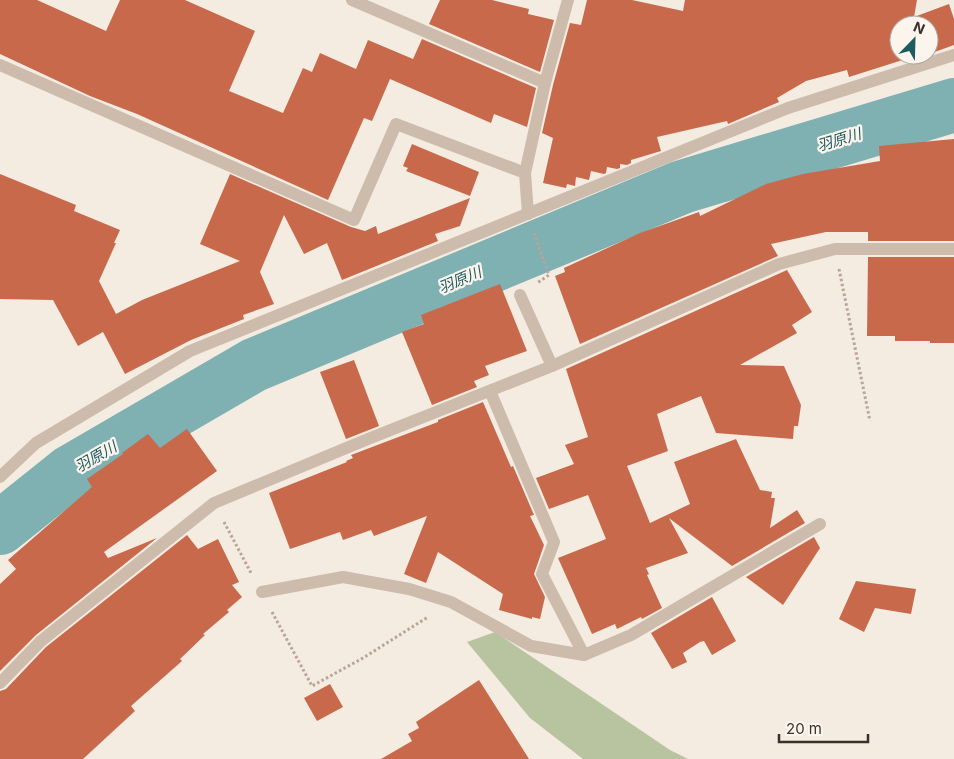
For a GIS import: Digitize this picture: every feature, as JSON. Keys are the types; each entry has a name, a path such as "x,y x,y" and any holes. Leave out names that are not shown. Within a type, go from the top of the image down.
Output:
{"street":[{"path":"352,0 545,83"},
{"path":"528,214 526,173 545,83 568,0"},
{"path":"0,477 36,443 190,351 788,108 954,55"},
{"path":"0,65 354,220 396,124 526,173"},
{"path":"0,683 41,641 214,503 552,366 779,264 835,249 954,249"},
{"path":"520,295 552,366"},
{"path":"490,391 554,542 542,574 584,655"},
{"path":"262,592 343,577 409,590 452,602 531,646 584,655 631,635 820,524"}],"path":[{"path":"528,214 549,275"},
{"path":"835,249 870,421"},
{"path":"312,686 363,658 452,602"}],"green space":[{"path":"495,632 670,750 688,759 583,759 530,718 467,642"}],"building":[{"path":"0,0 37,0 106,31 120,0 185,0 255,31 229,91 283,113 303,68 312,72 320,53 356,69 368,40 413,59 422,39 536,88 527,127 494,114 491,123 390,79 372,121 364,118 328,200 137,114 90,96 0,54"},
{"path":"440,0 492,0 529,9 528,14 554,20 540,72 429,24"},
{"path":"587,0 632,0 683,11 685,0 917,0 914,15 889,15 889,64 849,77 847,70 806,81 777,98 779,102 728,124 727,121 657,137 661,151 631,160 631,163 627,165 620,164 620,168 617,169 607,167 604,174 591,171 589,180 576,177 575,186 567,184 566,188 543,183 553,138 542,133 570,23 581,25"},
{"path":"949,4 954,19 954,45 939,50 939,15 919,15"},
{"path":"954,139 954,241 868,241 868,232 826,232 771,244 778,256 580,344 555,276 565,272 564,268 640,233 699,212 700,216 766,184 803,174 880,161 879,146"},
{"path":"412,144 479,172 470,196 406,171 408,168 403,166"},
{"path":"0,174 76,205 74,211 120,230 99,281 116,314 142,300 240,261 200,244 230,174 351,227 365,231 376,226 378,234 470,198 460,226 435,234 438,241 342,280 327,243 304,254 284,215 260,272 274,304 243,315 244,319 191,340 125,374 103,332 78,346 53,300 0,299"},
{"path":"868,257 954,257 954,343 895,341 895,336 867,336"},
{"path":"787,270 812,312 792,325 797,333 740,365 784,366 801,405 798,426 794,426 793,439 716,433 701,396 657,414 668,451 627,466 650,523 690,504 674,462 736,439 760,490 772,492 771,498 775,498 770,528 797,510 805,523 732,566 669,518 688,553 646,568 649,574 647,575 662,608 642,619 641,617 617,629 615,624 592,634 558,558 606,539 588,495 549,509 536,478 574,464 565,445 588,437 566,369"},
{"path":"500,284 527,351 485,366 489,375 474,381 477,387 432,405 402,332 424,324 421,315"},
{"path":"354,360 379,426 346,439 320,372"},
{"path":"483,402 534,515 530,516 544,545 534,574 545,597 540,619 532,617 532,619 499,610 503,594 438,552 426,583 404,574 427,516 374,536 371,530 343,540 340,532 290,549 269,493 347,462 353,458 351,455 438,422 438,420"},
{"path":"187,429 217,471 104,552 108,558 157,538 36,635 0,671 0,584 16,569 8,560 92,487 87,479 122,453 148,434 160,448"},
{"path":"187,535 198,549 218,539 239,582 232,585 242,597 227,610 229,612 203,634 205,635 180,659 182,661 131,706 135,711 83,759 0,759 0,691 6,689 46,647"},
{"path":"814,537 820,548 783,605 746,577"},
{"path":"856,581 916,589 911,614 875,608 864,632 839,619"},
{"path":"712,597 736,641 712,655 704,641 700,642 683,653 687,662 672,669 651,633"},
{"path":"479,680 529,759 381,759 412,741 408,734 419,728 416,722"},
{"path":"330,684 343,707 317,721 304,698"}],"waterway":[{"name":"羽原川","path":"0,528 70,472 254,365 682,187 954,105"}]}
